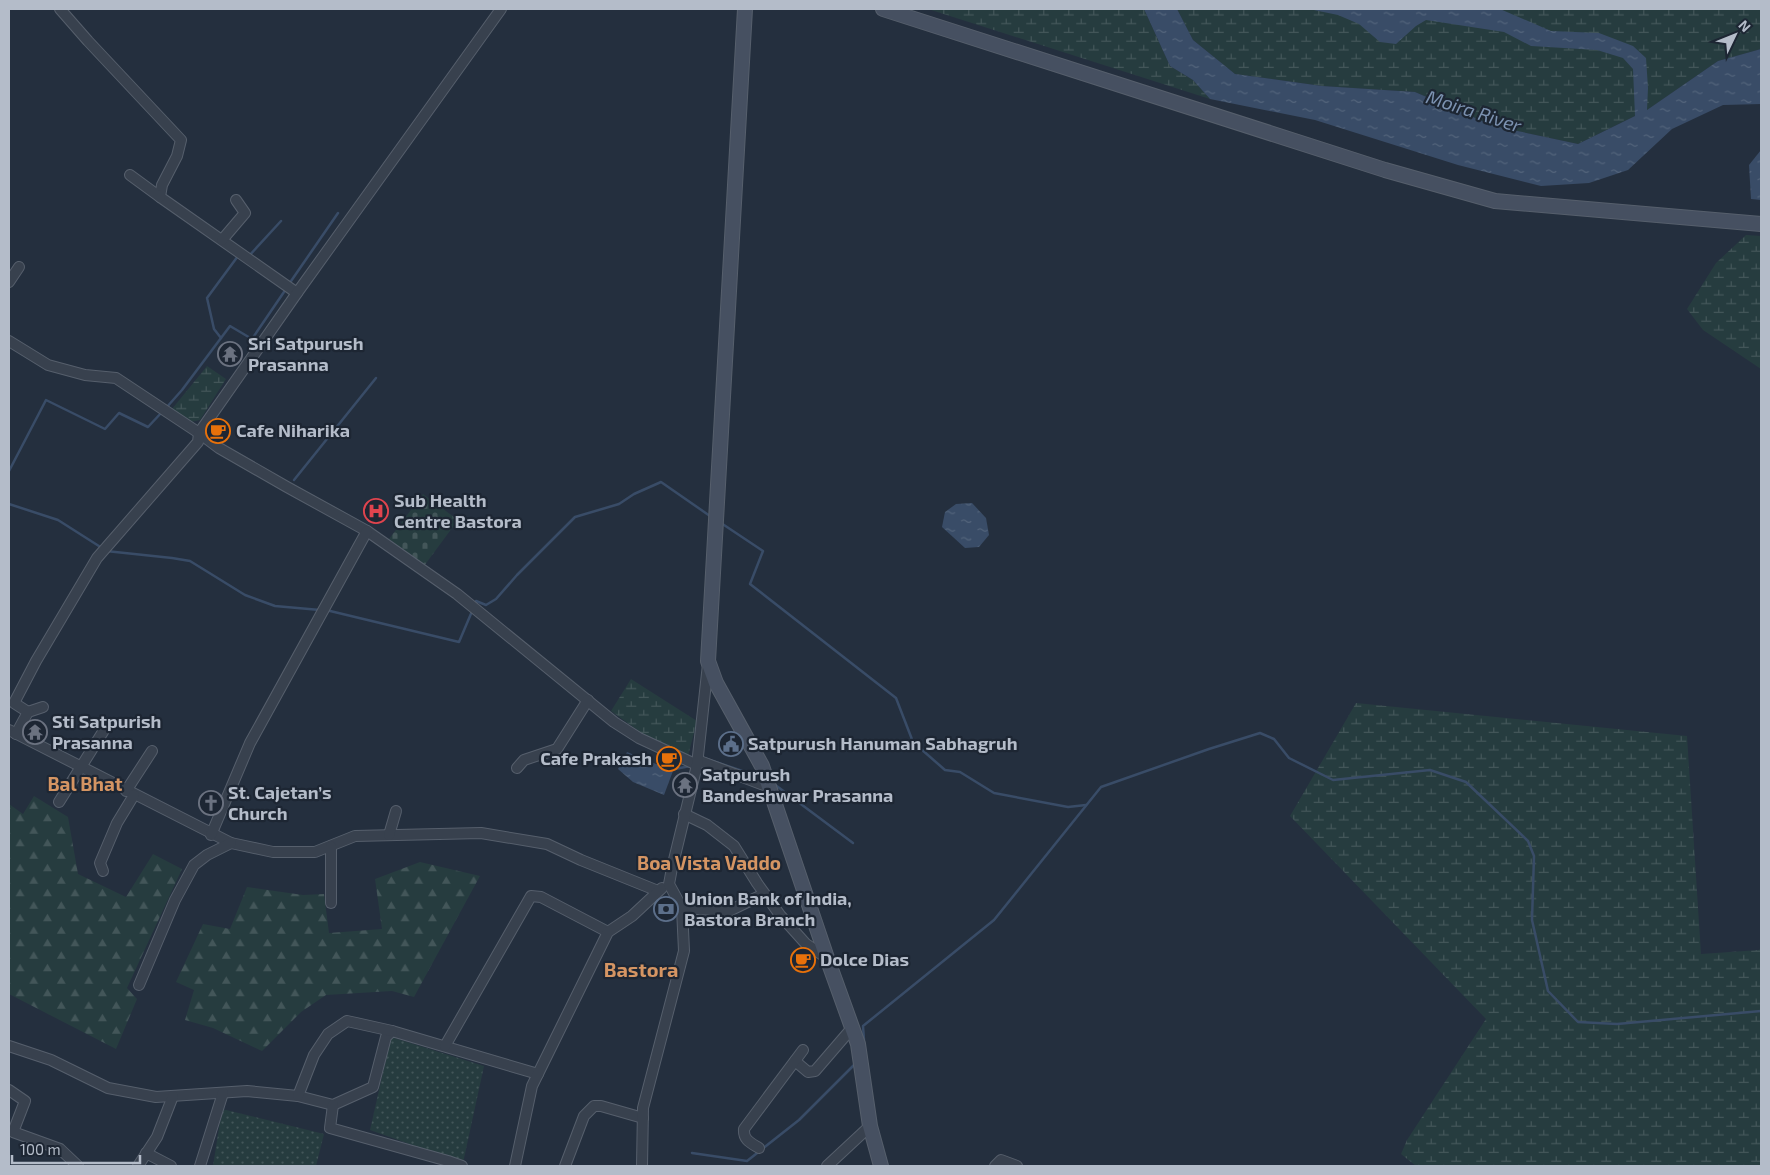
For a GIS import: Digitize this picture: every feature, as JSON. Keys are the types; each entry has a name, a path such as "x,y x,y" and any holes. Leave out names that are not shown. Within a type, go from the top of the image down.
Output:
{"street":[{"path":"60,9 181,140 177,156 162,185 160,197"},
{"path":"28,712 14,703 36,661 97,558 198,442 199,433 297,293 502,9"},
{"path":"642,1166 643,1108 684,951 682,908 669,884 696,763 708,660 746,9"},
{"path":"883,9 1385,170 1495,201 1761,224"},
{"path":"130,175 297,293"},
{"path":"222,240 245,213 236,200"},
{"path":"9,282 19,266"},
{"path":"9,341 48,365 85,375 116,378 219,448 367,530 474,607 614,722 640,738 696,763 768,782"},
{"path":"211,835 250,743 367,530"},
{"path":"708,660 716,683 762,766 858,1044 870,1126 881,1166"},
{"path":"517,768 524,760 557,749 588,700"},
{"path":"43,707 28,712 12,732 231,844 273,852 315,852 355,836 481,833 547,844 658,891"},
{"path":"59,802 106,727"},
{"path":"103,871 100,863 130,793 152,751"},
{"path":"389,835 396,811"},
{"path":"684,814 708,825 734,846 764,894 806,944 827,958"},
{"path":"139,985 175,900 194,865 207,854 231,844"},
{"path":"331,846 331,903"},
{"path":"515,1166 532,1086 608,932 632,916 658,891 669,884"},
{"path":"682,908 729,911 764,894"},
{"path":"445,1046 532,896 541,897 608,932"},
{"path":"298,1096 314,1055 328,1034 347,1022 392,1031 538,1074"},
{"path":"795,1061 808,1072 815,1071 852,1028"},
{"path":"9,1046 51,1060 108,1088 156,1097 247,1091 298,1096 332,1105 373,1086 386,1037 392,1031"},
{"path":"759,1148 746,1140 744,1129 803,1050"},
{"path":"9,1090 25,1101 13,1132 60,1149 78,1166"},
{"path":"200,1166 223,1093"},
{"path":"138,1166 157,1137 173,1096"},
{"path":"332,1105 330,1128 462,1166"},
{"path":"565,1166 584,1116 594,1106 601,1106 643,1118"},
{"path":"827,1166 870,1126"},
{"path":"146,1153 171,1166"},
{"path":"995,1166 1001,1160 1017,1166"}],"green space":[{"path":"928,9 1144,9 1170,66 1193,80 1210,99"},
{"path":"1177,9 1761,9 1761,49 1718,61 1647,110 1578,144 1494,126 1415,92 1322,86 1235,74 1193,40"},
{"path":"1746,235 1761,236 1761,369 1703,330 1687,309 1716,263"},
{"path":"207,366 226,379 200,420 191,422 172,409"},
{"path":"423,494 458,520 424,566 389,539"},
{"path":"631,679 697,721 688,756 640,732 611,711"},
{"path":"1356,703 1687,736 1701,954 1759,950 1761,948 1761,1166 1416,1166 1401,1154 1407,1140 1486,1019 1290,816"},
{"path":"34,796 68,817 78,874 126,897 153,854 182,869 127,988 137,999 116,1049 9,994 9,804 23,814"},
{"path":"420,862 480,876 414,997 392,991 326,995 301,1012 262,1051 213,1028 185,1020 194,990 176,982 203,924 230,929 247,887 303,895 324,894 329,933 382,929 375,879"},
{"path":"391,1037 484,1066 463,1163 370,1130"},
{"path":"222,1109 324,1134 316,1166 213,1166"}],"water":[{"path":"1144,9 1177,9 1193,40 1235,74 1322,86 1415,92 1494,126 1578,144 1635,116 1633,69 1623,58 1597,50 1531,46 1504,32 1426,20 1416,26 1396,44 1380,42 1359,24 1338,15 1309,9 1500,9 1551,31 1599,33 1633,46 1646,58 1647,110 1718,61 1761,49 1761,104 1723,105 1672,129 1628,170 1589,183 1541,186 1458,165 1315,120 1210,99 1193,80 1170,66"},
{"path":"1761,150 1761,200 1751,199 1749,165"},
{"path":"972,503 986,518 989,535 979,547 965,548 942,527 945,512 956,504"},
{"path":"627,752 673,771 664,795 633,782 618,769"}],"waterway":[{"path":"289,284 338,213"},
{"path":"248,257 281,221"},
{"path":"221,338 214,329 207,298 238,256"},
{"path":"166,408 182,390 230,326 252,339 286,289"},
{"path":"294,480 376,378"},
{"path":"9,471 46,400 105,429 119,413 148,427 162,412"},
{"path":"475,604 476,601 486,605 496,599 517,575 575,517 619,504 634,494 661,482 710,516"},
{"path":"9,504 58,520 102,548"},
{"path":"721,523 763,551 750,584 896,698 913,742 945,770 960,772 994,793 1068,807 1086,805"},
{"path":"106,551 190,561 245,595 275,606 320,610"},
{"path":"326,610 459,642 473,609"},
{"path":"864,1040 863,1026 994,920 1101,787 1260,733 1274,739 1289,758 1333,780 1430,770 1466,782 1528,841 1534,856 1532,920 1548,991 1578,1022 1617,1024 1761,1011"},
{"path":"704,758 760,777"},
{"path":"675,769 690,766"},
{"path":"774,784 853,843"},
{"path":"692,1153 747,1161 799,1120 855,1064"}],"place":[{"name":"Sri Satpurush Prasanna","path":"230,354"},
{"name":"Cafe Niharika","path":"218,431"},
{"name":"Sub Health Centre Bastora","path":"376,511"},
{"name":"Sti Satpurish Prasanna","path":"35,732"},
{"name":"Satpurush Hanuman Sabhagruh","path":"731,744"},
{"name":"Cafe Prakash","path":"669,759"},
{"name":"Satpurush Bandeshwar Prasanna","path":"685,785"},
{"name":"St. Cajetan’s Church","path":"211,803"},
{"name":"Union Bank of India, Bastora Branch","path":"666,909"},
{"name":"Dolce Dias","path":"803,960"}],"district":[{"name":"Bal Bhat","path":"85,784"},
{"name":"Boa Vista Vaddo","path":"709,863"},
{"name":"Bastora","path":"641,970"}],"water label":[{"name":"Moira River","path":"1474,111"}]}
